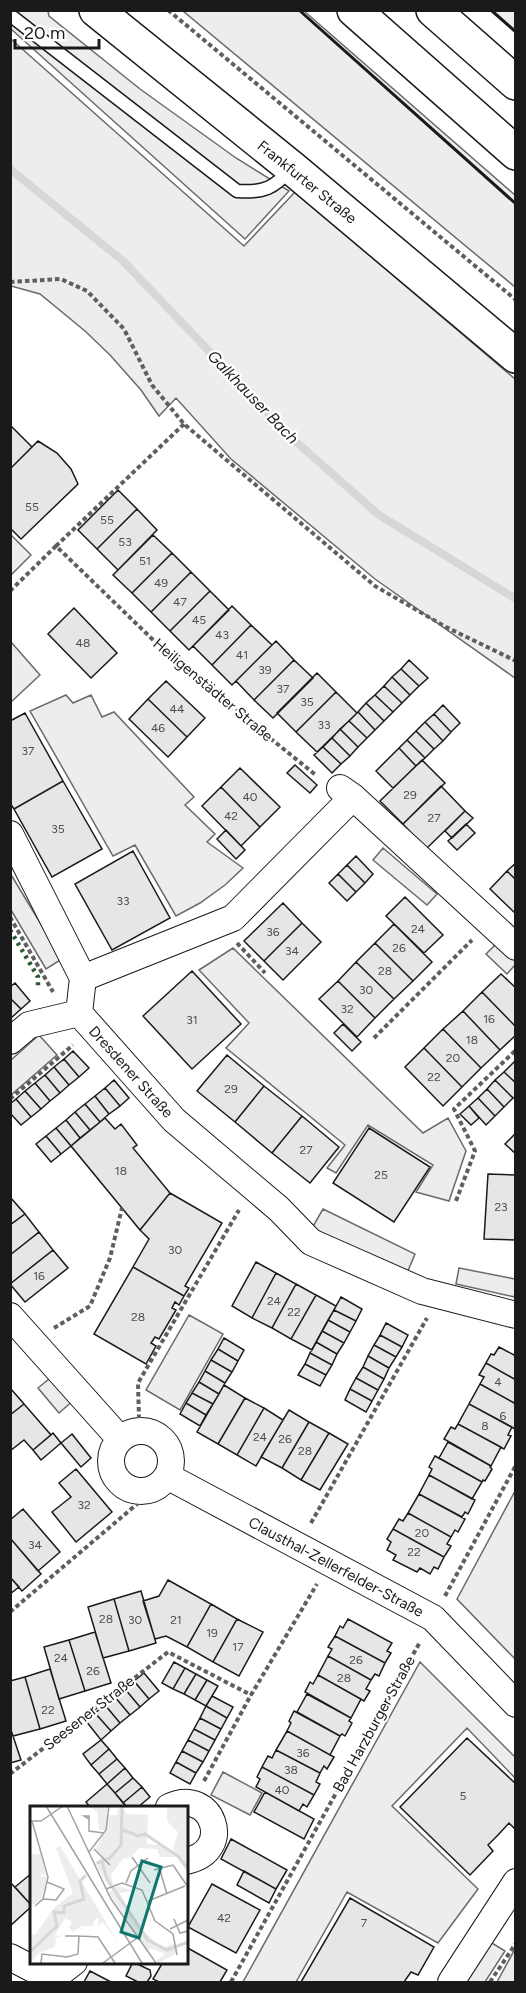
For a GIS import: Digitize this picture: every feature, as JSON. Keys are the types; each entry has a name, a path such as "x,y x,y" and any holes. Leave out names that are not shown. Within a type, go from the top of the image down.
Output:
{"main road":[{"name":"Frankfurter Straße","path":"96,10 292,168 516,356"},
{"path":"354,10 516,153"},
{"path":"433,10 516,83"}],"street":[{"path":"10,834 84,978 233,918 346,792 516,947"},
{"name":"Dresdener Straße","path":"84,978 86,1021 174,1120 279,1209 311,1242 413,1288 439,1297 516,1315"},
{"path":"10,1041 29,1025 86,1021"},
{"path":"10,1316 129,1435"},
{"path":"146,1432 165,1443 171,1459 163,1480 151,1490 140,1491 127,1488 119,1482 112,1469 111,1455 129,1435 146,1432"},
{"name":"Clausthal-Zellerfelder-Straße","path":"163,1480 298,1546 434,1618 516,1704"},
{"path":"188,1807 206,1811 214,1826 211,1846 205,1854 188,1861"},
{"path":"451,1983 516,1882"},
{"path":"10,1957 50,1981 73,1963"}],"lane":[{"path":"10,15 237,191 255,192 270,187 280,182 292,168"}],"path":[{"path":"168,10 516,300"},
{"path":"10,282 61,279 87,291 124,329 152,385 184,424 375,586 446,627 516,661"},
{"path":"10,591 184,424"},
{"name":"Heiligenstädter Straße","path":"56,546 177,663 325,782 346,792"},
{"path":"10,917 56,996 86,1021 10,1099"},
{"path":"374,1038 489,922"},
{"path":"219,923 265,973"},
{"path":"456,1201 475,1152 454,1108 516,1050"},
{"path":"129,1435 138,1383 252,1186"},
{"path":"33,1341 90,1306 110,1258 122,1208"},
{"path":"298,1546 439,1297"},
{"name":"Bad Harzburger Straße","path":"231,1983 298,1857 434,1618 516,1465"},
{"path":"10,1612 163,1480"},
{"path":"181,1805 251,1695 330,1563"},
{"name":"Seesener Straße","path":"10,1774 168,1652 251,1695"},
{"path":"490,1983 516,1943"}],"shaded area":[{"path":"11,11 48,11 49,16 140,89 236,158 289,191 245,239 11,29"},
{"path":"183,11 304,11 515,195 515,287"},
{"path":"491,11 515,11 515,32"},
{"path":"11,39 244,246 295,192 515,379 515,678 375,579 231,459 176,398 159,416 141,390 85,331 40,294 11,286"},
{"path":"10,534 31,555 11,575 10,575"},
{"path":"11,642 40,675 11,702"},
{"path":"66,695 73,703 91,695 102,717 114,712 194,797 185,805 215,834 207,842 243,868 225,885 200,903 176,916 135,845 113,856 30,711"},
{"path":"383,848 437,894 427,905 373,860"},
{"path":"10,873 62,959 46,969 11,910"},
{"path":"498,942 515,958 515,965 507,974 486,954"},
{"path":"233,948 423,1133 448,1118 466,1151 449,1201 416,1192 433,1165 368,1125 336,1173 327,1168 345,1145 226,1048 249,1023 199,970"},
{"path":"39,1035 57,1055 11,1095 11,1060"},
{"path":"323,1209 415,1254 407,1273 312,1228"},
{"path":"459,1268 515,1279 515,1297 456,1284"},
{"path":"189,1315 223,1334 180,1410 146,1390"},
{"path":"55,1374 75,1399 59,1413 38,1388"},
{"path":"515,1491 515,1659 457,1599"},
{"path":"420,1662 515,1757 515,1778 467,1728 392,1806 478,1889 438,1943 347,1892 296,1982 243,1982"},
{"path":"223,1772 262,1793 250,1815 211,1795"},
{"path":"487,1940 505,1951 485,1982 460,1982"},
{"path":"515,1949 515,1982 497,1982"}],"building":[{"path":"10,425 32,447 10,469"},
{"path":"38,441 57,453 71,469 78,484 21,539 10,528 10,469"},
{"path":"118,490 137,509 97,549 78,530"},
{"path":"137,509 157,530 118,570 97,549"},
{"path":"153,535 172,553 132,593 113,575"},
{"path":"172,553 191,572 151,612 132,593"},
{"path":"191,572 210,591 170,631 151,612"},
{"path":"210,591 229,610 189,650 170,631"},
{"path":"232,606 251,625 212,665 193,646"},
{"path":"74,608 117,653 91,678 48,634"},
{"path":"251,625 272,645 232,685 212,665"},
{"path":"276,641 294,660 254,700 236,681"},
{"path":"294,660 313,678 273,718 254,700"},
{"path":"409,660 428,678 419,686 401,669"},
{"path":"401,669 419,686 410,695 392,677"},
{"path":"317,673 336,692 296,732 277,713"},
{"path":"392,677 410,695 402,703 384,686"},
{"path":"166,681 205,718 187,737 148,699"},
{"path":"384,686 402,703 393,712 375,695"},
{"path":"336,692 357,713 317,752 296,732"},
{"path":"375,695 393,712 384,721 366,703"},
{"path":"148,699 187,737 168,757 129,719"},
{"path":"366,703 384,721 375,730 358,712"},
{"path":"443,705 460,723 451,732 434,714"},
{"path":"358,712 375,730 367,738 349,721"},
{"path":"25,713 63,781 14,809 10,803 10,721"},
{"path":"434,714 451,732 443,741 425,722"},
{"path":"349,721 367,738 358,747 340,729"},
{"path":"425,722 443,741 434,749 416,731"},
{"path":"340,729 358,747 350,756 332,738"},
{"path":"416,731 434,749 425,758 407,740"},
{"path":"332,738 350,756 341,764 323,747"},
{"path":"407,740 425,758 416,766 399,748"},
{"path":"323,747 341,764 332,773 314,755"},
{"path":"399,748 416,766 393,788 376,771"},
{"path":"422,760 445,783 403,824 380,801"},
{"path":"295,765 317,785 310,793 287,773"},
{"path":"240,768 280,807 260,827 221,787"},
{"path":"63,781 102,849 52,877 14,809"},
{"path":"441,786 465,811 426,849 403,824"},
{"path":"221,787 260,827 241,846 202,806"},
{"path":"465,811 473,818 452,838 445,831"},
{"path":"466,824 475,833 457,850 448,841"},
{"path":"226,830 245,850 236,859 217,839"},
{"path":"133,851 170,918 112,950 75,884"},
{"path":"356,856 373,874 365,883 347,865"},
{"path":"516,863 516,880 507,871"},
{"path":"347,865 365,883 356,892 338,874"},
{"path":"507,871 516,880 516,914 490,889"},
{"path":"338,874 356,892 347,901 329,883"},
{"path":"405,897 443,935 424,953 386,916"},
{"path":"283,903 302,923 264,961 244,941"},
{"path":"302,923 321,942 283,980 264,961"},
{"path":"394,924 432,962 413,981 375,943"},
{"path":"375,943 413,981 394,999 356,962"},
{"path":"356,962 394,999 375,1018 338,981"},
{"path":"192,971 241,1024 192,1069 143,1016"},
{"path":"501,974 516,988 516,1027 482,992"},
{"path":"338,981 375,1018 357,1037 319,999"},
{"path":"15,983 30,1001 21,1009 10,998 10,987"},
{"path":"482,992 516,1027 516,1035 500,1050 463,1011"},
{"path":"10,998 21,1009 11,1018 10,1017"},
{"path":"463,1011 500,1050 481,1068 443,1029"},
{"path":"343,1024 361,1042 352,1051 334,1033"},
{"path":"443,1029 481,1068 462,1087 424,1048"},
{"path":"424,1048 462,1087 443,1106 405,1067"},
{"path":"73,1051 89,1068 79,1077 64,1059"},
{"path":"227,1055 264,1086 235,1122 197,1091"},
{"path":"64,1059 79,1077 69,1085 54,1067"},
{"path":"514,1062 516,1064 516,1083 504,1072"},
{"path":"54,1067 69,1085 60,1093 45,1075"},
{"path":"504,1072 516,1083 516,1096 513,1098 495,1080"},
{"path":"45,1075 60,1093 50,1101 35,1083"},
{"path":"114,1080 129,1098 120,1106 105,1088"},
{"path":"495,1080 513,1098 504,1107 487,1089"},
{"path":"35,1083 50,1101 41,1109 25,1091"},
{"path":"264,1086 302,1116 272,1153 235,1122"},
{"path":"105,1088 120,1106 109,1114 95,1096"},
{"path":"487,1089 504,1107 495,1116 478,1098"},
{"path":"25,1091 41,1109 31,1117 16,1099"},
{"path":"95,1096 109,1114 100,1122 85,1104"},
{"path":"478,1098 495,1116 486,1125 469,1106"},
{"path":"16,1099 31,1117 21,1125 10,1113 10,1104"},
{"path":"85,1104 100,1122 90,1130 75,1112"},
{"path":"469,1106 479,1118 471,1125 460,1114"},
{"path":"75,1112 90,1130 80,1138 66,1120"},
{"path":"302,1116 339,1147 310,1183 272,1153"},
{"path":"105,1118 115,1129 121,1124 137,1145 133,1148 170,1193 140,1230 71,1146"},
{"path":"66,1120 80,1138 71,1146 56,1128"},
{"path":"56,1128 71,1146 61,1154 46,1136"},
{"path":"369,1128 430,1167 394,1222 333,1183"},
{"path":"514,1135 516,1136 516,1154 505,1144"},
{"path":"46,1136 61,1154 51,1162 36,1144"},
{"path":"488,1174 516,1175 516,1240 484,1239"},
{"path":"170,1193 222,1223 185,1286 189,1288 184,1296 133,1267 149,1239 140,1230"},
{"path":"10,1197 25,1214 10,1225"},
{"path":"25,1214 39,1232 10,1255 10,1225"},
{"path":"39,1232 53,1250 10,1284 10,1255"},
{"path":"53,1250 68,1268 25,1302 10,1284"},
{"path":"256,1262 276,1273 252,1318 232,1306"},
{"path":"133,1267 184,1296 179,1305 175,1302 172,1308 176,1310 159,1339 155,1337 151,1343 156,1346 146,1364 94,1334"},
{"path":"276,1273 296,1284 272,1328 252,1318"},
{"path":"296,1284 316,1295 291,1339 272,1328"},
{"path":"316,1295 336,1306 312,1350 291,1339"},
{"path":"341,1297 362,1309 356,1321 334,1310"},
{"path":"334,1310 356,1321 350,1332 328,1320"},
{"path":"328,1320 350,1332 344,1343 322,1331"},
{"path":"386,1323 408,1335 402,1347 380,1335"},
{"path":"322,1331 344,1343 337,1354 316,1342"},
{"path":"380,1335 402,1347 396,1357 374,1345"},
{"path":"224,1338 244,1350 238,1361 218,1349"},
{"path":"316,1342 337,1354 332,1365 310,1353"},
{"path":"374,1345 396,1357 389,1368 368,1356"},
{"path":"499,1347 516,1356 516,1380 486,1363"},
{"path":"218,1349 238,1361 232,1372 211,1360"},
{"path":"310,1353 332,1365 326,1375 305,1364"},
{"path":"368,1356 389,1368 384,1379 363,1367"},
{"path":"211,1360 232,1372 225,1383 205,1371"},
{"path":"486,1363 516,1380 516,1404 480,1384 484,1377 479,1375"},
{"path":"305,1364 326,1375 320,1386 298,1375"},
{"path":"363,1367 384,1379 378,1390 356,1378"},
{"path":"205,1371 225,1383 219,1394 199,1382"},
{"path":"356,1378 378,1390 372,1401 350,1389"},
{"path":"199,1382 219,1394 213,1404 192,1393"},
{"path":"480,1384 516,1404 515,1429 469,1404"},
{"path":"224,1385 245,1398 218,1444 197,1432"},
{"path":"10,1389 24,1404 10,1415"},
{"path":"350,1389 372,1401 366,1412 345,1400"},
{"path":"192,1393 213,1404 206,1415 186,1403"},
{"path":"245,1398 264,1408 237,1455 218,1444"},
{"path":"186,1403 206,1415 200,1426 180,1414"},
{"path":"24,1404 51,1435 33,1450 24,1440 10,1451 10,1415"},
{"path":"469,1404 512,1427 508,1435 511,1436 504,1449 458,1424"},
{"path":"264,1408 283,1420 256,1466 237,1455"},
{"path":"289,1410 309,1422 282,1468 261,1457"},
{"path":"309,1422 329,1433 301,1480 282,1468"},
{"path":"458,1424 501,1447 491,1466 444,1439 451,1427 455,1429"},
{"path":"53,1433 61,1443 41,1460 33,1450"},
{"path":"329,1433 348,1444 320,1490 301,1480"},
{"path":"72,1434 91,1458 81,1467 61,1443"},
{"path":"448,1442 491,1466 492,1469 485,1481 482,1482 439,1458"},
{"path":"435,1456 482,1482 472,1499 429,1475 432,1469 429,1467"},
{"path":"76,1469 112,1512 76,1542 52,1512 71,1497 59,1483"},
{"path":"429,1475 475,1500 468,1514 465,1512 462,1517 419,1494"},
{"path":"419,1494 465,1519 458,1532 455,1530 451,1537 408,1513"},
{"path":"23,1509 60,1552 38,1571 10,1538 10,1520"},
{"path":"408,1513 451,1537 447,1544 451,1546 444,1557 393,1529 399,1519 403,1521"},
{"path":"393,1529 444,1557 438,1569 434,1567 430,1574 420,1568 417,1572 393,1560 396,1555 387,1550 391,1542 387,1539"},
{"path":"10,1538 41,1574 22,1591 10,1577"},
{"path":"10,1577 19,1587 10,1594"},
{"path":"168,1580 211,1604 187,1647 166,1636 155,1639 143,1601 159,1596"},
{"path":"141,1591 156,1643 129,1651 114,1599"},
{"path":"114,1599 129,1651 103,1658 88,1607"},
{"path":"211,1604 237,1619 213,1662 187,1647"},
{"path":"237,1619 263,1632 239,1676 213,1662"},
{"path":"348,1619 392,1643 387,1651 391,1653 385,1663 335,1636 340,1626 343,1628"},
{"path":"95,1632 111,1683 85,1691 69,1640"},
{"path":"335,1636 385,1663 379,1676 375,1674 371,1680 328,1656 332,1649 328,1647"},
{"path":"69,1640 85,1691 59,1699 44,1647"},
{"path":"328,1656 371,1680 366,1689 370,1691 364,1701 318,1675"},
{"path":"174,1662 185,1668 173,1689 162,1683"},
{"path":"185,1668 196,1674 184,1694 173,1689"},
{"path":"50,1669 66,1721 40,1729 25,1677"},
{"path":"144,1673 159,1691 149,1699 134,1681"},
{"path":"196,1674 207,1680 195,1700 184,1694"},
{"path":"318,1675 361,1699 351,1718 305,1692 310,1682 313,1684"},
{"path":"25,1677 40,1729 13,1736 10,1727 10,1681"},
{"path":"207,1680 218,1686 206,1706 195,1700"},
{"path":"134,1681 149,1699 140,1707 125,1689"},
{"path":"125,1689 140,1707 130,1715 115,1697"},
{"path":"307,1694 351,1718 349,1721 352,1723 345,1736 342,1734 340,1736 297,1712"},
{"path":"212,1696 233,1707 227,1718 206,1706"},
{"path":"115,1697 130,1715 120,1723 105,1705"},
{"path":"105,1705 120,1723 111,1731 95,1713"},
{"path":"206,1706 227,1718 221,1729 200,1718"},
{"path":"294,1711 340,1736 330,1755 287,1731"},
{"path":"95,1713 111,1731 101,1740 86,1721"},
{"path":"200,1718 221,1729 215,1740 194,1729"},
{"path":"10,1727 21,1760 10,1763"},
{"path":"194,1729 215,1740 209,1751 188,1740"},
{"path":"287,1731 334,1757 327,1769 324,1766 320,1773 276,1750"},
{"path":"467,1738 516,1784 516,1827 514,1828 509,1823 488,1845 493,1851 470,1875 400,1807"},
{"path":"101,1740 109,1749 91,1765 83,1754"},
{"path":"188,1740 209,1751 203,1762 182,1751"},
{"path":"109,1749 117,1759 99,1774 91,1765"},
{"path":"276,1750 320,1773 316,1782 320,1784 314,1795 262,1767 268,1756 272,1758"},
{"path":"182,1751 203,1762 196,1773 176,1762"},
{"path":"117,1759 125,1768 107,1784 99,1774"},
{"path":"176,1762 196,1773 190,1784 170,1773"},
{"path":"262,1767 314,1795 307,1807 303,1804 299,1811 256,1787 260,1779 257,1777"},
{"path":"125,1768 133,1778 115,1793 107,1784"},
{"path":"133,1778 142,1787 123,1803 115,1793"},
{"path":"107,1784 126,1806 89,1806 86,1802"},
{"path":"142,1787 150,1797 139,1806 126,1806 123,1803"},
{"path":"265,1792 314,1819 304,1839 254,1812"},
{"path":"231,1839 287,1870 276,1889 221,1859"},
{"path":"244,1871 276,1889 269,1903 237,1885"},
{"path":"30,1875 30,1904 15,1887"},
{"path":"10,1882 30,1904 30,1908 10,1926"},
{"path":"212,1884 260,1910 236,1953 188,1927"},
{"path":"350,1898 434,1947 418,1975 411,1972 404,1982 301,1982"},
{"path":"188,1948 227,1970 220,1982 159,1982 153,1979 162,1963 188,1963"},
{"path":"132,1963 135,1963 150,1970 151,1976 147,1982 138,1982 126,1976"},
{"path":"90,1971 111,1982 84,1982"}],"waterway":[{"name":"Galkhauser Bach","path":"10,169 123,261 294,440 379,515 516,599"}],"hedge":[{"path":"10,930 38,977 38,989"}],"wall":[{"path":"299,10 516,204"},
{"path":"491,10 516,32"}]}
